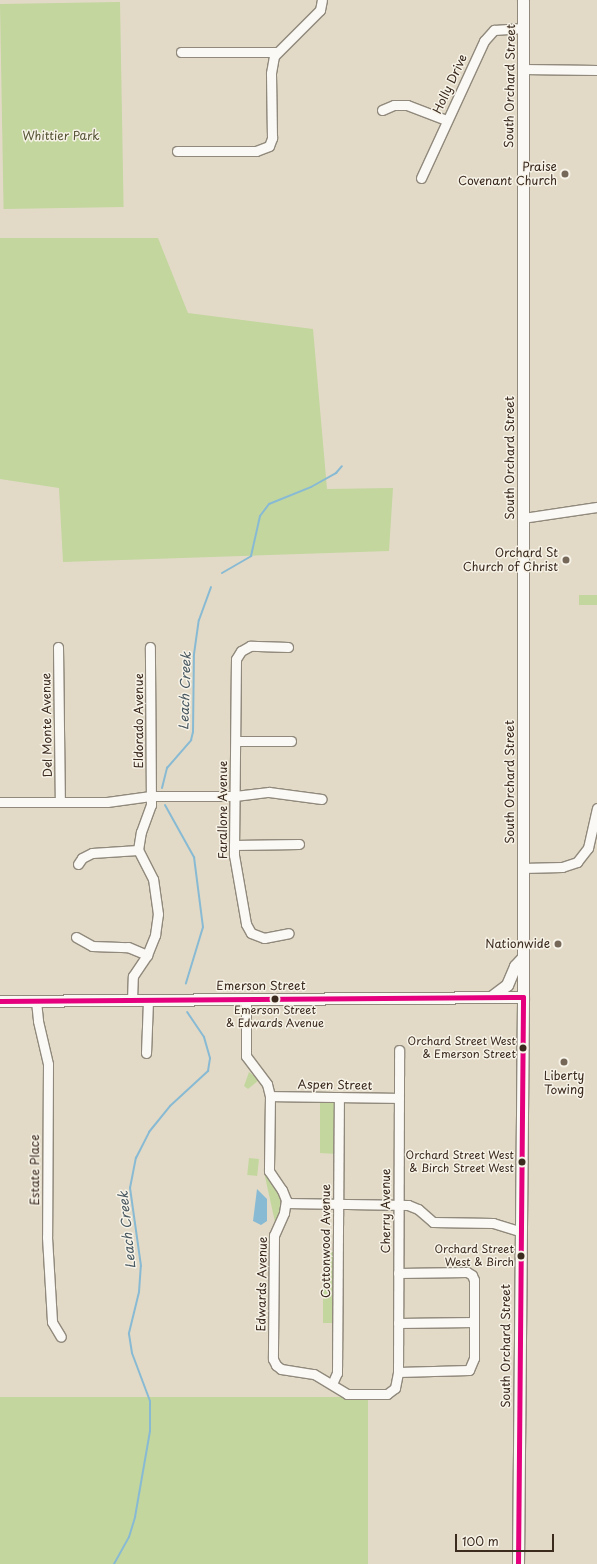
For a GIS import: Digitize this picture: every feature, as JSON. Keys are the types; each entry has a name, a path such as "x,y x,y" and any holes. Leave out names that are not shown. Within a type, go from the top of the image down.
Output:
{"main road":[{"name":"South Orchard Street","path":"518,1564 523,997 524,0"},
{"path":"490,997 507,985 515,966 523,957"},
{"name":"Emerson Street","path":"0,1001 523,997"}],"street":[{"path":"177,151 256,151 268,146 272,138 271,68 276,52 322,3"},
{"name":"Holly Drive","path":"421,178 446,120 487,37 497,29 523,28"},
{"path":"180,52 276,52"},
{"path":"523,69 597,70"},
{"path":"382,110 394,105 407,106 446,120"},
{"path":"523,518 597,507"},
{"name":"Farallone Avenue","path":"288,647 250,646 238,655 235,663 236,741 234,845 235,870 248,930 258,937 275,938 289,933"},
{"name":"Del Monte Avenue","path":"58,647 60,802"},
{"name":"Eldorado Avenue","path":"138,850 141,832 150,811 151,796 150,647"},
{"path":"236,741 291,741"},
{"path":"0,802 107,802 151,796 234,796 269,792 322,798"},
{"path":"522,868 562,867 577,862 588,848 597,808"},
{"path":"234,845 299,844"},
{"path":"78,864 82,858 92,853 138,850 153,879 158,901 155,935 147,954 133,976 132,1000"},
{"path":"76,937 92,946 128,947 147,954"},
{"path":"246,999 246,1056 264,1078 270,1096 269,1171 282,1190 286,1203 413,1206 433,1222 493,1223 520,1231"},
{"path":"146,1053 148,1000"},
{"name":"Estate Place","path":"36,1001 38,1021 48,1064 47,1237 52,1322 61,1337"},
{"name":"Cherry Avenue","path":"278,1367 314,1374 347,1394 387,1394 395,1388 398,1372 399,1050"},
{"name":"Aspen Street","path":"270,1096 399,1098"},
{"name":"Cottonwood Avenue","path":"332,1384 337,1373 339,1097"},
{"name":"Edwards Avenue","path":"278,1367 273,1359 274,1235 284,1213 286,1203"},
{"path":"398,1273 469,1273 474,1280 473,1365 469,1370 461,1372 398,1372"},
{"path":"398,1323 474,1322"}],"green space":[{"name":"Whittier Park","path":"120,2 124,207 4,209 0,4"},
{"path":"0,238 158,238 188,313 313,329 327,489 393,488 389,551 63,562 59,488 0,479"},
{"path":"579,595 597,595 597,605 579,605"},
{"path":"249,1072 259,1080 248,1089 244,1086"},
{"path":"320,1099 333,1101 336,1104 336,1154 320,1153"},
{"path":"249,1158 259,1159 257,1176 247,1175"},
{"path":"264,1172 281,1192 282,1209 275,1222"},
{"path":"323,1251 335,1251 335,1323 323,1323"},
{"path":"0,1397 368,1397 368,1564 0,1564"}],"water":[{"path":"257,1189 267,1199 267,1221 261,1225 253,1221"}],"waterway":[{"name":"Leach Creek","path":"222,573 251,556 260,516 269,504 311,487 336,473 342,466"},
{"name":"Leach Creek","path":"162,788 167,768 191,740 193,732 194,654 199,620 211,587"},
{"name":"Leach Creek","path":"165,805 194,857 203,927 186,983"},
{"name":"Leach Creek","path":"114,1564 129,1537 135,1517 150,1431 150,1401 132,1353 129,1333 139,1292 141,1266 130,1188 136,1158 149,1132 170,1106 208,1071 210,1058 204,1037 187,1012"}],"transit line":[{"path":"0,1001 523,997"},
{"path":"518,1564 523,997"}],"place":[{"name":"Praise Covenant Church","path":"565,174"},
{"name":"Orchard St Church of Christ","path":"566,560"},
{"name":"Nationwide","path":"558,944"},
{"name":"Emerson Street & Edwards Avenue","path":"275,999"},
{"name":"Orchard Street West & Emerson Street","path":"523,1048"},
{"name":"Liberty Towing","path":"564,1062"},
{"name":"Orchard Street West & Birch Street West","path":"522,1162"},
{"name":"Orchard Street West & Birch","path":"521,1256"}]}
